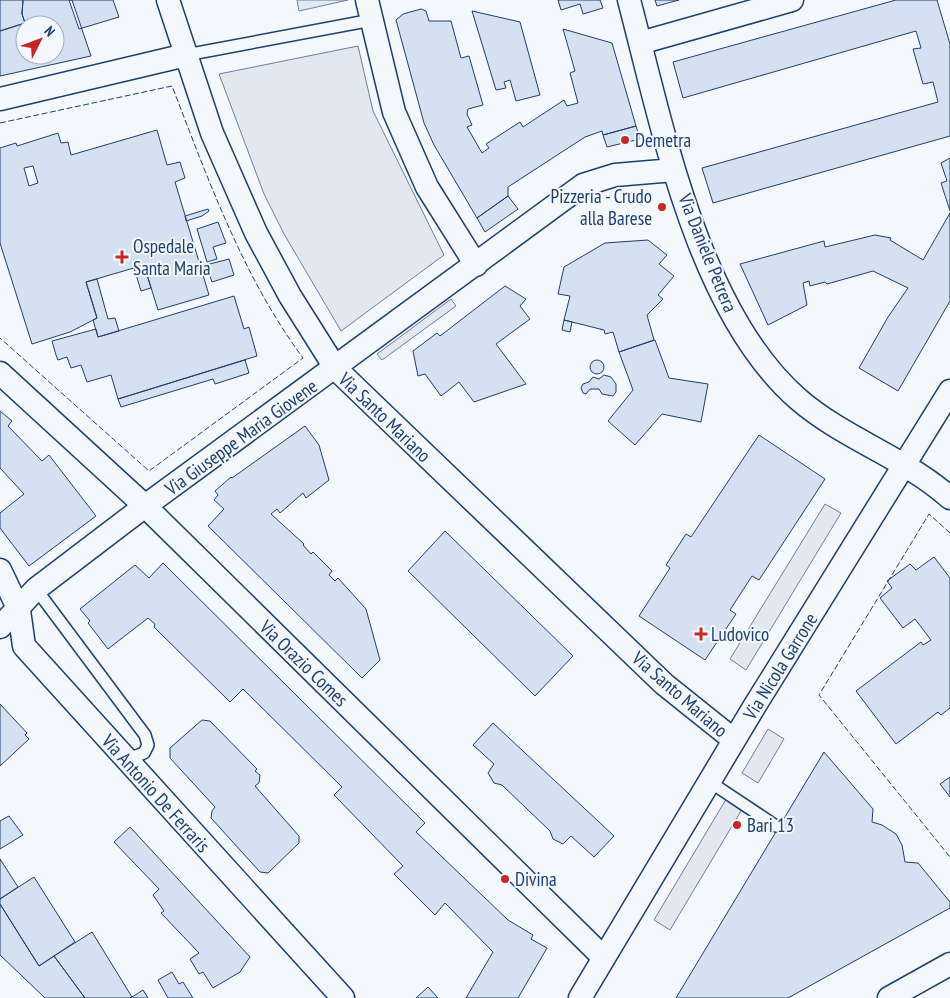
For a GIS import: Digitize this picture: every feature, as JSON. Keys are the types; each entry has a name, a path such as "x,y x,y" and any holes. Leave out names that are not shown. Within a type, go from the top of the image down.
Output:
{"street":[{"name":"Via Santo Mariano","path":"168,0 212,133 256,233 290,296 336,368 664,684 734,740"},
{"name":"Via Daniele Petrera","path":"629,0 674,170 717,285 751,348 776,380 821,419 905,464 936,485 950,498"},
{"path":"640,43 792,0"},
{"path":"370,10 394,112 427,187 476,265"},
{"path":"0,99 186,56"},
{"name":"Via Giuseppe Maria Giovene","path":"0,627 19,610 36,589 145,506 336,368 583,185 615,175 674,170"},
{"name":"Via Orazio Comes","path":"0,373 145,506 604,958"},
{"name":"Via Nicola Garrone","path":"580,998 734,740 950,391"},
{"name":"Via Antonio De Ferraris","path":"0,570 19,610 24,646 343,998"},
{"path":"889,998 950,964"}],"lane":[{"path":"186,56 370,10"},
{"path":"36,589 145,735 148,745 144,754 133,757 117,750"},
{"path":"710,782 776,826"}],"shaded area":[{"path":"297,0 348,0 299,11"},
{"path":"358,46 373,111 444,255 341,331 284,234 264,194 219,74"},
{"path":"451,299 456,306 382,360 377,354"},
{"path":"825,504 841,513 746,670 730,659"},
{"path":"768,729 784,739 758,783 742,773"},
{"path":"728,796 744,806 670,930 654,920"}],"building":[{"path":"0,0 23,0 22,15 15,15 15,26 0,31"},
{"path":"23,0 72,0 91,56 65,62 65,15 22,15"},
{"path":"69,0 113,0 119,17 79,29"},
{"path":"558,0 600,0 603,8 583,14 580,4 561,10"},
{"path":"655,0 679,0 657,6"},
{"path":"896,0 937,0 950,44 950,136 713,203 702,168 938,102 933,82 923,84 913,49 921,48 916,31 683,98 673,62"},
{"path":"421,9 426,11 429,21 451,21 461,58 469,56 483,105 468,109 467,114 472,125 467,127 482,153 489,148 486,144 520,122 523,127 564,100 567,106 578,103 570,73 575,71 563,29 612,43 636,126 603,135 602,131 585,137 508,187 508,196 477,218 434,145 424,123 396,20 403,14"},
{"path":"472,11 520,22 540,95 516,101 510,80 504,82 506,88 496,90"},
{"path":"15,26 15,65 50,65 0,76 0,31"},
{"path":"636,126 640,139 607,147 603,135"},
{"path":"157,130 167,165 180,162 185,178 175,182 209,295 158,310 144,265 86,282 97,318 70,332 32,344 0,243 0,148 16,143 17,146 58,133 61,143 68,142 71,155","holes":["33,166 38,183 29,186 24,168"]},
{"path":"950,158 950,211 941,183 947,181 941,163"},
{"path":"508,196 518,209 485,232 477,218"},
{"path":"208,209 209,211 202,216 186,221 185,216"},
{"path":"950,213 950,301 898,391 859,368 888,317 908,288 873,271 827,284 825,282 810,286 809,281 803,283 807,305 768,325 740,264 824,241 825,247 875,235 891,238 890,240 923,260"},
{"path":"218,222 226,243 213,247 217,259 207,262 197,229"},
{"path":"648,240 667,255 659,264 674,276 658,295 663,299 647,315 654,340 619,352 613,332 605,334 604,330 564,320 570,296 558,294 564,267 605,243"},
{"path":"229,259 234,275 212,282 206,265"},
{"path":"144,265 151,288 141,291 134,268"},
{"path":"97,279 108,319 115,318 119,331 98,337 93,320 97,318 86,282"},
{"path":"505,286 526,299 520,306 530,319 496,344 526,384 474,402 459,382 441,396 425,374 418,376 413,351 437,333 440,336"},
{"path":"234,296 244,329 249,327 257,356 118,399 111,375 87,382 81,365 71,368 67,357 58,360 56,355 52,341 96,329 98,337"},
{"path":"564,320 572,322 570,332 562,330"},
{"path":"655,340 669,378 708,384 701,422 662,414 635,445 608,421 633,390 619,352"},
{"path":"245,360 249,373 215,384 213,379 121,407 118,399"},
{"path":"597,360 602,362 604,367 602,372 597,374 592,372 590,367 592,362"},
{"path":"604,375 611,377 616,384 616,392 613,396 602,394 599,389 590,389 586,394 583,393 581,388 583,384 589,382 593,377 599,379"},
{"path":"0,411 12,421 8,426 42,461 49,455 96,516 29,566 0,528 0,513 24,494 0,468"},
{"path":"305,426 319,445 329,480 306,498 303,493 280,513 277,509 271,514 304,544 311,554 313,552 332,571 329,575 335,581 338,578 366,609 380,660 362,678 208,526 224,509 214,500 218,495 215,491 231,477"},
{"path":"759,435 825,479 759,580 752,576 730,610 736,614 705,660 639,616 670,568 666,565 686,534 691,537"},
{"path":"445,531 573,656 535,696 408,571"},
{"path":"934,557 950,578 950,708 941,715 938,712 896,744 856,691 921,642 923,645 931,640 915,619 903,628 880,598 892,588 887,581 910,564 916,570"},
{"path":"163,563 425,823 416,832 508,920 533,935 531,939 547,948 518,998 466,998 493,952 445,903 435,915 394,874 403,866 334,795 342,787 243,689 230,702 154,627 155,624 148,618 108,649 80,609 135,565 149,578"},
{"path":"0,704 27,733 25,735 29,739 0,766"},
{"path":"202,720 210,721 257,769 255,771 260,775 259,783 255,786 299,836 299,843 268,873 260,872 211,818 215,807 170,758 170,748"},
{"path":"493,723 614,836 594,857 571,836 563,844 553,839 550,831 502,785 494,783 488,773 494,764 473,745"},
{"path":"824,752 873,809 872,822 882,825 896,834 902,845 905,862 918,863 950,902 950,908 788,998 676,998"},
{"path":"950,777 950,797 940,784"},
{"path":"9,816 23,835 0,849 0,821"},
{"path":"130,827 250,957 240,972 213,988 203,972 199,974 190,959 199,953 161,913 164,911 153,895 159,889 114,842"},
{"path":"0,859 18,887 0,899"},
{"path":"34,877 75,942 39,966 0,904 0,899"},
{"path":"0,904 39,966 54,956 85,998 45,998 0,955"},
{"path":"92,932 132,997 85,998 54,956"},
{"path":"172,972 179,984 183,982 193,998 168,998 158,980"},
{"path":"428,987 438,998 416,998"},
{"path":"143,990 148,998 130,998 137,994"}],"fence":[{"path":"0,123 172,86 228,226 262,294 303,358 149,471 0,338"},
{"path":"950,533 929,514 819,695 950,857"}],"place":[{"name":"Demetra","path":"625,140"},
{"name":"Pizzeria - Crudo alla Barese","path":"662,207"},
{"name":"Ospedale Santa Maria","path":"122,257"},
{"name":"Ludovico","path":"701,634"},
{"name":"Bari 13","path":"737,825"},
{"name":"Divina","path":"505,879"}]}
